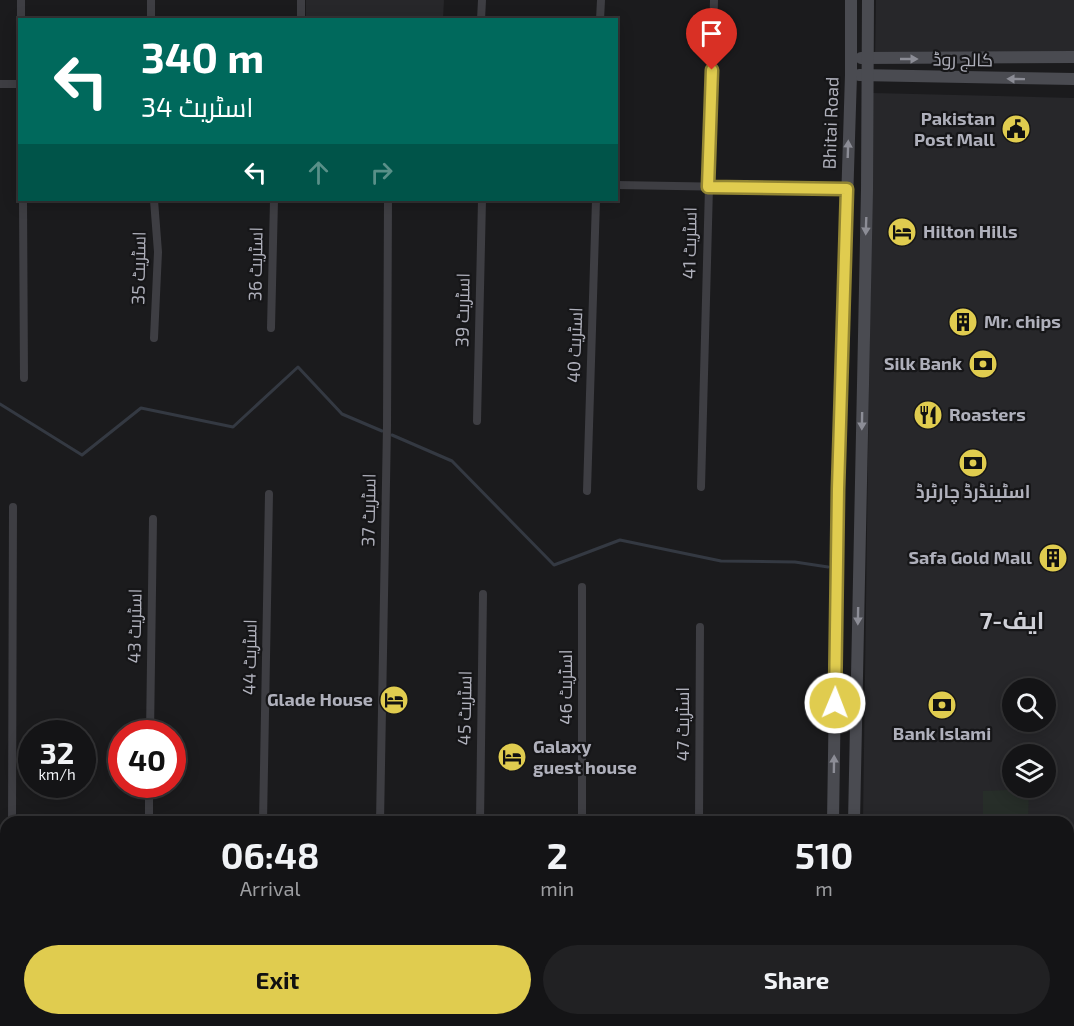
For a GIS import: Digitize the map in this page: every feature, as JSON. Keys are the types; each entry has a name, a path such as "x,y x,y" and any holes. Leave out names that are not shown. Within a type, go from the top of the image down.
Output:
{"street":[{"path":"21,0 21,18"},
{"path":"151,0 151,18"},
{"path":"301,0 301,18"},
{"path":"481,18 482,0"},
{"path":"600,18 601,0"},
{"name":"اسٹریٹ 41","path":"701,487 714,0"},
{"name":"Bhitai Road","path":"833,816 838,489 851,75 851,0"},
{"name":"Bhitai Road","path":"854,816 867,190 868,0"},
{"name":"کالج روڈ","path":"851,57 867,59 1074,57"},
{"name":"کالج روڈ","path":"851,75 1074,79"},
{"path":"0,84 18,84"},
{"path":"618,185 867,190"},
{"path":"23,201 24,378"},
{"name":"اسٹریٹ 35","path":"154,201 158,252 154,338"},
{"name":"اسٹریٹ 36","path":"271,328 274,201"},
{"name":"اسٹریٹ 37","path":"380,816 387,426 388,201"},
{"name":"اسٹریٹ 39","path":"477,421 482,201"},
{"name":"اسٹریٹ 40","path":"587,491 596,201"},
{"path":"838,489 861,490"},
{"name":"اسٹریٹ 44","path":"263,816 270,494"},
{"path":"12,816 13,507"},
{"name":"اسٹریٹ 43","path":"150,720 153,519"},
{"name":"اسٹریٹ 46","path":"582,587 582,816"},
{"name":"اسٹریٹ 45","path":"480,816 483,594"},
{"name":"اسٹریٹ 47","path":"699,816 700,627"},
{"path":"149,798 149,816"}],"shaded area":[{"path":"306,0 444,0 443,18 306,18"},
{"path":"876,0 1074,0 1074,63 875,61"},
{"path":"873,93 1074,98 1074,816 863,816"},
{"path":"1002,790 1002,798 1029,798 1028,816 983,816 983,791"}],"waterway":[{"path":"0,404 82,455 141,408 233,427 298,367 342,414 382,431"},
{"path":"392,435 452,461 554,565 620,540 721,561 795,562 828,567"}],"place":[{"name":"Pakistan Post Mall","path":"1016,129"},
{"name":"Hilton Hills","path":"902,232"},
{"name":"Mr. chips","path":"963,322"},
{"name":"Silk Bank","path":"983,364"},
{"name":"Roasters","path":"928,415"},
{"name":"اسٹینڈرڈ چارٹرڈ","path":"973,463"},
{"name":"Safa Gold Mall","path":"1053,558"},
{"name":"Glade House","path":"394,700"},
{"name":"Bank Islami","path":"942,705"},
{"name":"Galaxy guest house","path":"512,757"}],"district":[{"name":"ایف-7","path":"1012,621"}],"route":[{"path":"712,70 708,187 847,189 838,489 835,703"}]}
